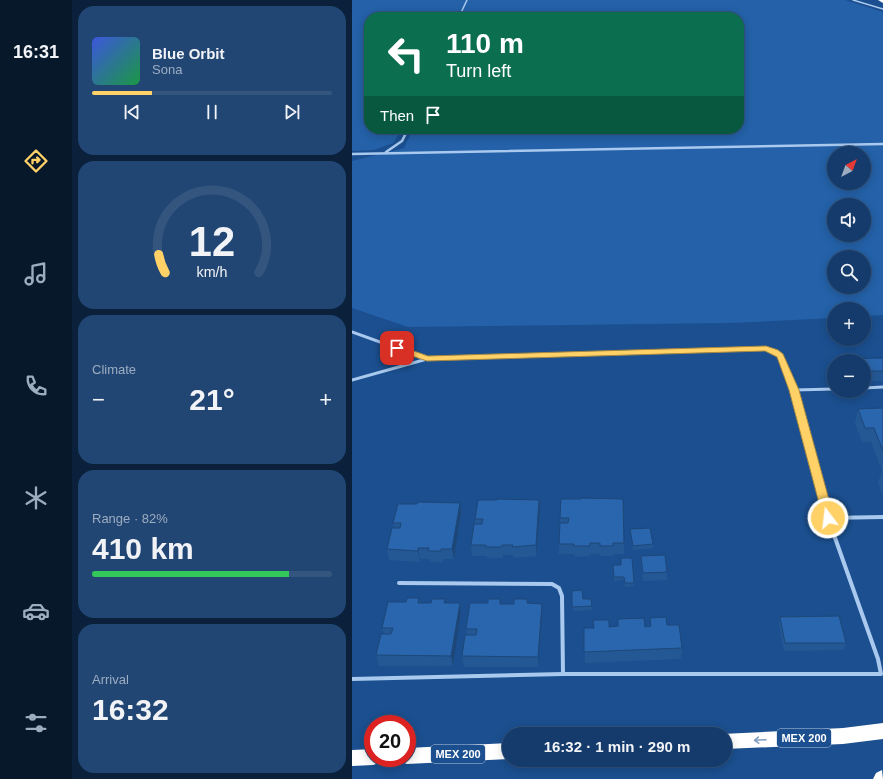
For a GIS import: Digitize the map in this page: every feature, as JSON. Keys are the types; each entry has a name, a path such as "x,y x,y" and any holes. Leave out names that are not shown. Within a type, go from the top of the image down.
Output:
{"highway":[{"path":"843,736 883,727"},
{"name":"MEX 200","path":"732,741 843,736 883,731"},
{"name":"MEX 200","path":"416,756 502,751"},
{"path":"352,758 364,758"}],"lane":[{"path":"461,12 467,0"},
{"path":"853,0 883,9"},
{"path":"385,153 402,141 406,134"},
{"path":"352,154 883,144"},
{"path":"352,332 427,359"},
{"path":"352,380 427,359 766,348 775,351 780,356 794,390 828,518 882,674 563,674 352,679"},
{"path":"871,388 883,387"},
{"path":"794,390 827,388"},
{"path":"828,518 883,517"},
{"path":"399,583 552,584 559,588 562,596 563,674"}],"shaded area":[{"path":"352,0 845,0 883,12 883,315 871,316 871,302 827,302 827,318 731,323 408,327 352,308 352,161 404,148 411,134 744,134 744,12 364,12 364,134 399,134 393,143 374,150 352,151"}],"building":[{"path":"871,358 883,358 883,371 871,371"},
{"path":"883,408 883,451 874,428 865,428 858,409"},
{"path":"561,499 623,499 624,543 613,543 613,546 600,546 600,543 590,543 590,546 559,544 560,523 568,523 569,518 560,518"},
{"path":"478,500 539,500 536,545 512,547 513,545 502,545 502,547 486,547 486,545 471,545 474,524 482,524 483,519 475,519"},
{"path":"418,502 460,503 452,549 428,551 429,548 418,548 418,551 387,549 392,528 400,528 401,523 393,523 398,504 417,504"},
{"path":"650,528 653,544 633,546 630,529"},
{"path":"665,555 667,572 643,573 641,556"},
{"path":"621,558 632,558 634,583 625,583 624,577 614,577 613,565 621,565"},
{"path":"582,590 583,599 591,599 592,606 572,607 572,591"},
{"path":"407,598 419,598 418,603 431,603 432,599 445,599 444,603 460,603 451,656 376,655 381,634 391,634 393,628 382,628 388,602 406,602"},
{"path":"488,599 500,599 500,604 514,604 514,599 527,599 527,603 542,604 538,657 462,656 465,635 476,635 477,629 466,629 470,603 488,603"},
{"path":"839,616 846,643 785,643 780,617"},
{"path":"666,617 667,625 679,625 682,648 584,652 584,628 594,628 593,620 609,620 609,627 618,626 618,619 644,618 645,627 651,626 650,618"}],"route":[{"path":"397,348 427,359 766,348 775,351 780,356 794,390 828,518"}]}
